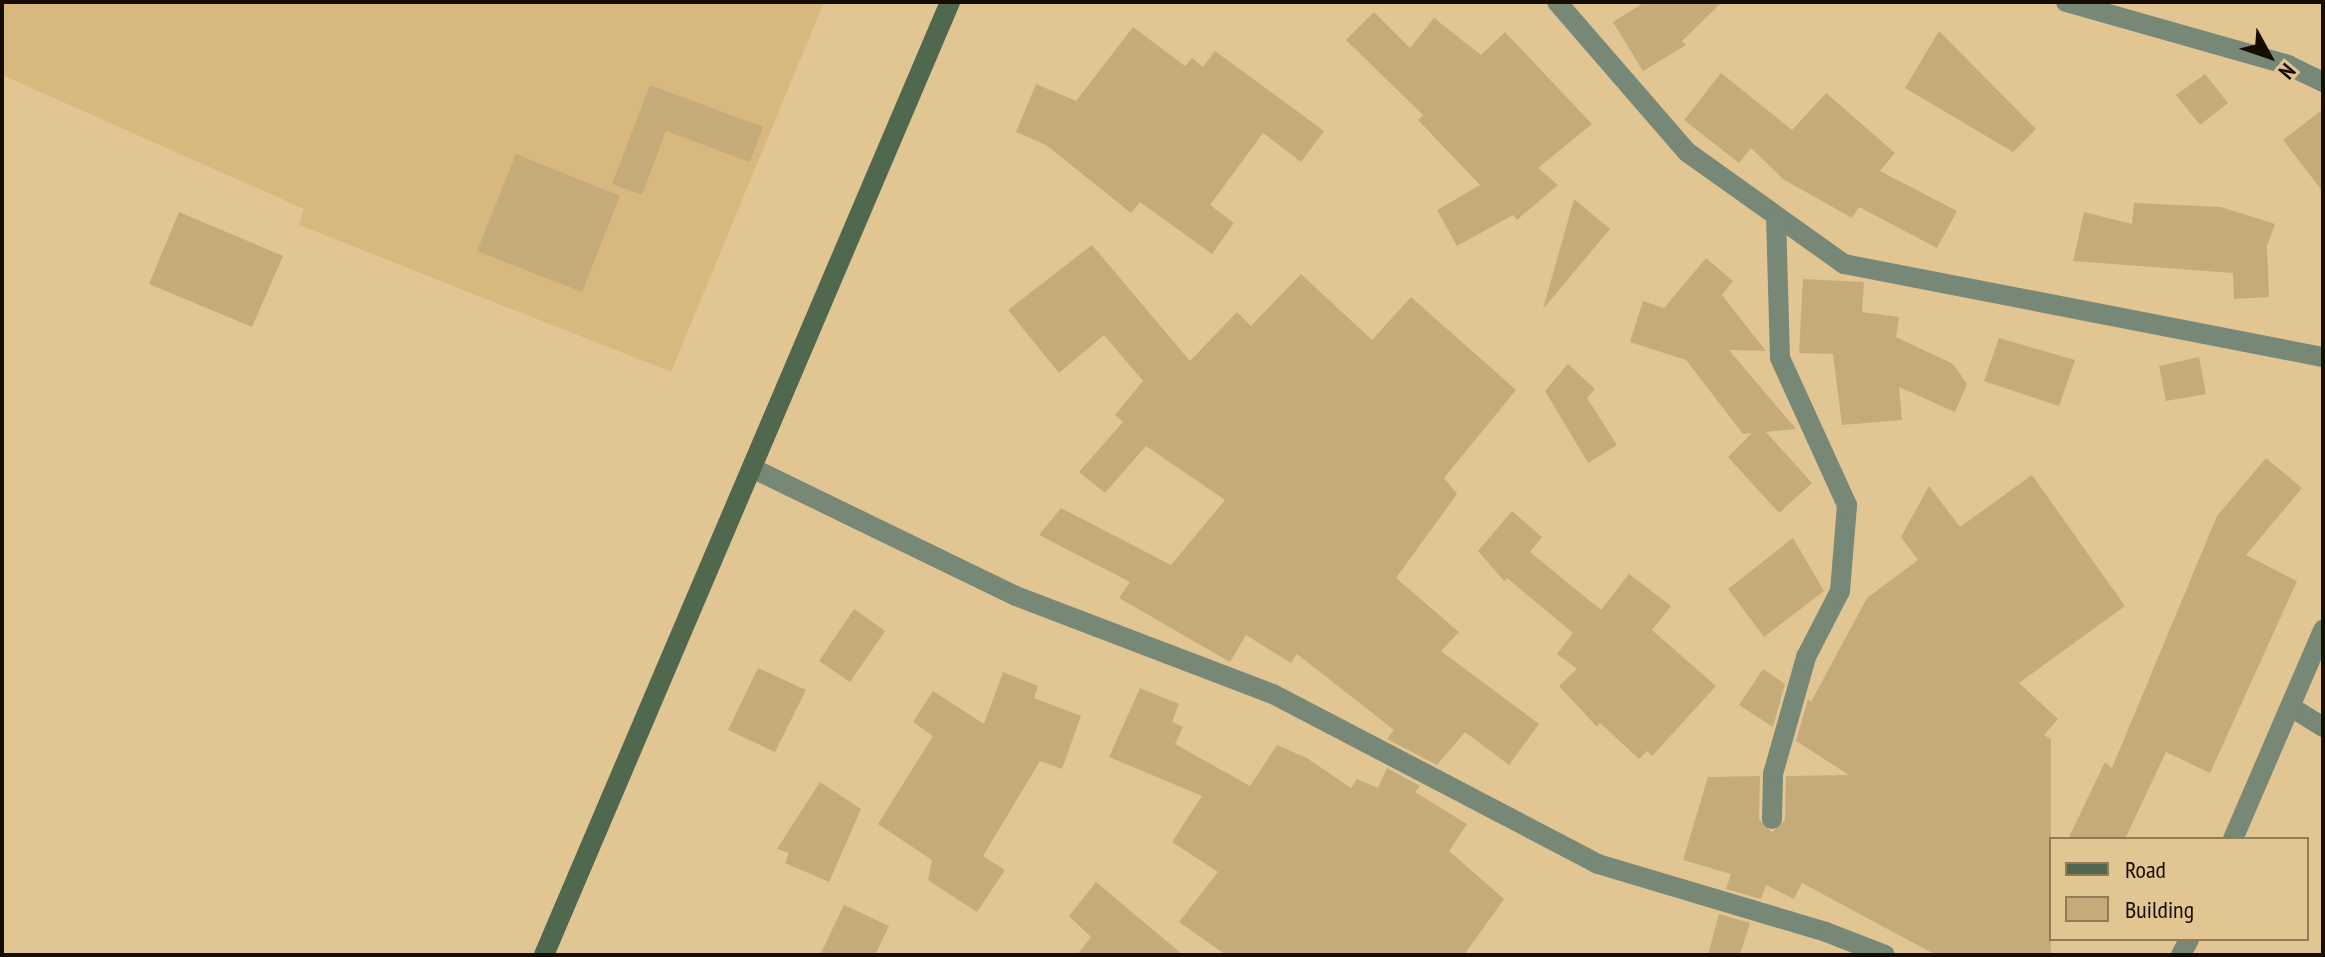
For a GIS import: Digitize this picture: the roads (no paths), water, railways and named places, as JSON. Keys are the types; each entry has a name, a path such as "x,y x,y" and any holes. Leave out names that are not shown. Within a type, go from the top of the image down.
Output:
{"main road":[{"path":"544,955 754,469 950,2"}],"street":[{"path":"1557,2 1687,152 1844,264 2323,357"},
{"path":"2066,2 2288,65 2323,82"},
{"path":"1772,819 1773,774 1806,657 1840,591 1847,505 1780,358 1776,218"},
{"path":"754,469 1016,596 1273,694 1598,864 1826,932 1885,955"},
{"path":"2234,837 2323,630"},
{"path":"2291,707 2323,727"}]}
